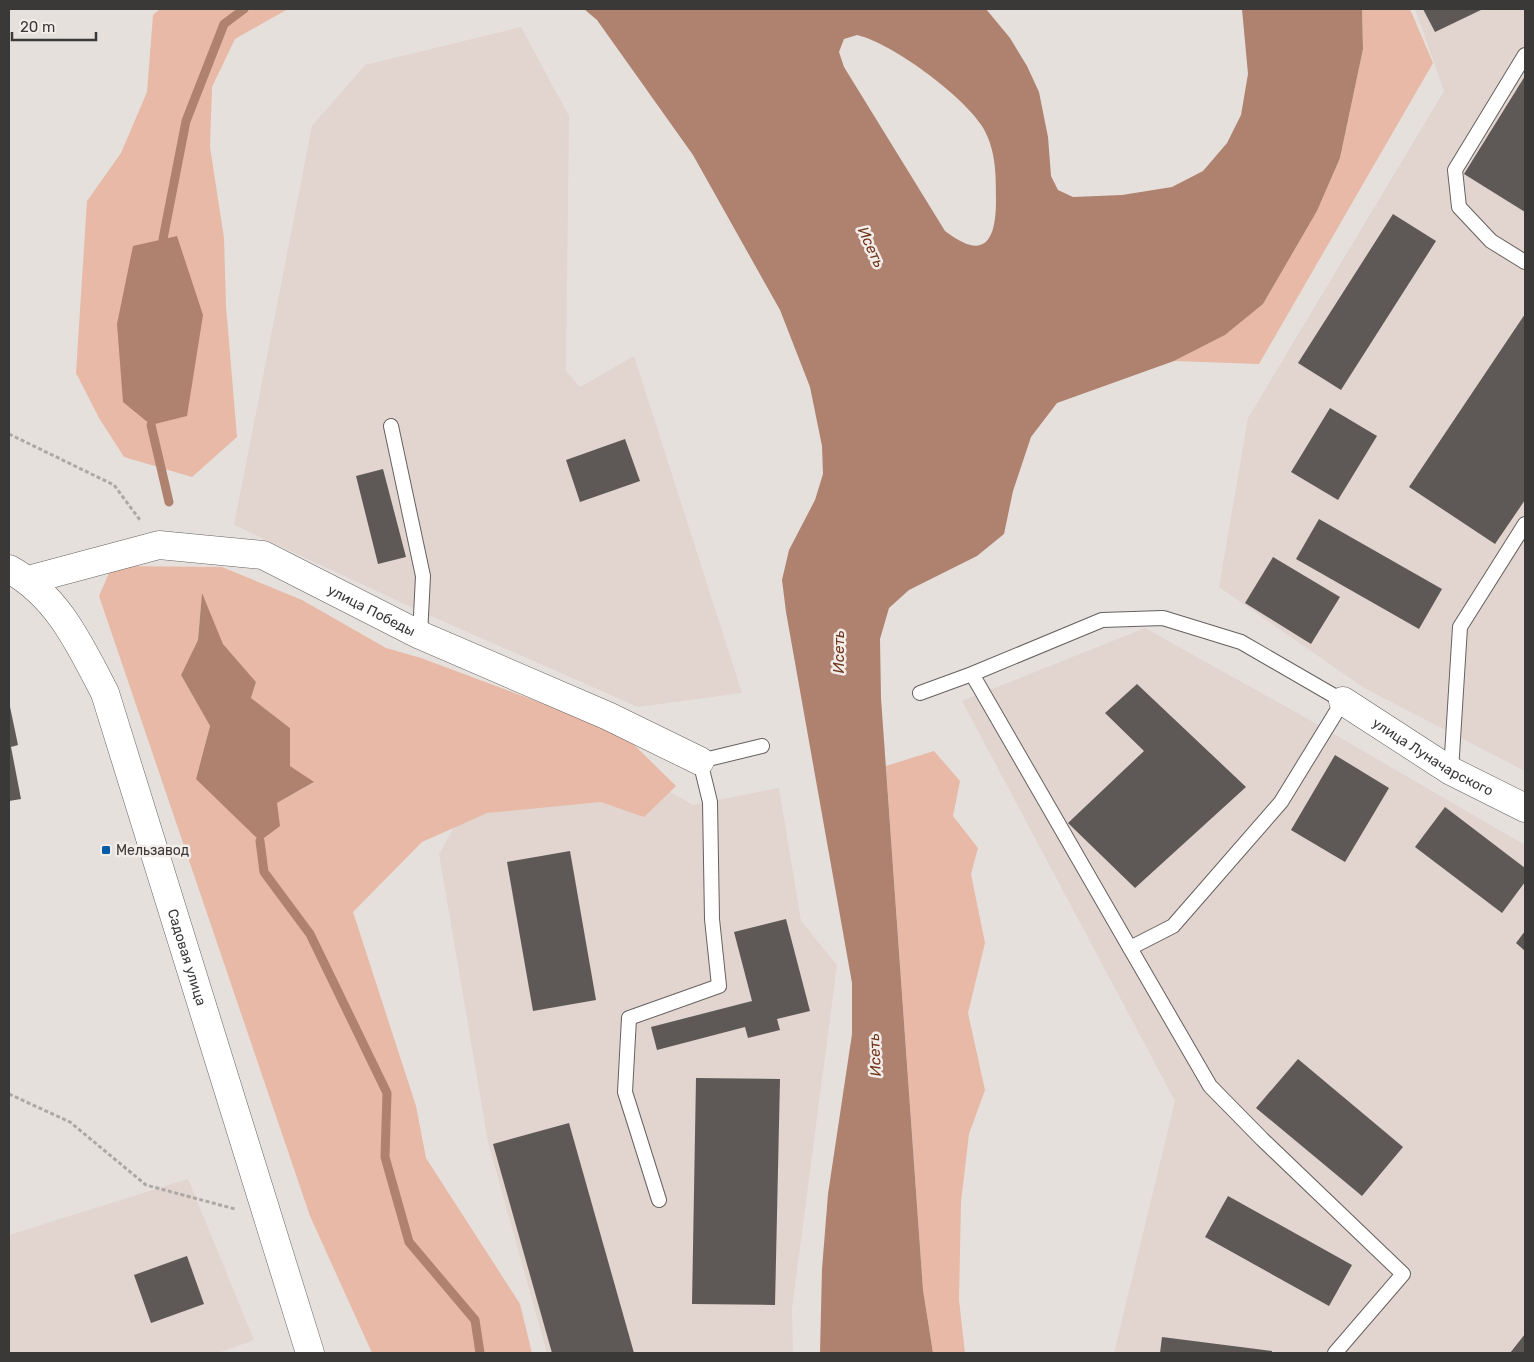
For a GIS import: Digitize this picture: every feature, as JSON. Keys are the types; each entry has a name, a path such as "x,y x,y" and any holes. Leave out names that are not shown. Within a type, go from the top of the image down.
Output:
{"street":[{"name":"улица Победы","path":"19,575 159,545 263,555 420,635 608,716 700,761"},
{"name":"Садовая улица","path":"19,575 72,629 105,693 270,1219 310,1353"},
{"name":"улица Луначарского","path":"1344,700 1451,771 1525,808"}],"lane":[{"path":"1525,55 1455,170 1459,207 1491,241 1525,262"},
{"path":"391,426 423,576 420,635"},
{"path":"1451,771 1460,627 1525,524"},
{"path":"920,693 972,674 1102,620 1163,618 1241,642 1344,700 1281,802 1173,926 1130,948"},
{"path":"972,674 1210,1086 1262,1140 1403,1274 1335,1353"},
{"path":"659,1200 625,1092 628,1018 719,986 712,919 710,802 700,761 762,746"}],"path":[{"path":"9,434 114,485 159,545"},
{"path":"9,1094 70,1122 146,1184 270,1219"}],"shaded area":[{"path":"160,9 288,9 235,39 212,87 210,147 224,238 226,306 237,437 192,477 124,457 99,418 76,373 87,201 121,153 147,92 153,15"},
{"path":"1362,9 1410,9 1433,63 1259,364 1174,361 1225,335 1263,304 1317,211 1340,158 1363,49"},
{"path":"1415,9 1525,9 1525,771 1364,688 1219,587 1248,418 1444,91"},
{"path":"521,27 569,116 566,371 580,387 634,356 742,693 638,707 422,612 234,525 312,126 365,65"},
{"path":"112,566 222,567 302,600 386,648 421,658 622,733 676,786 644,817 601,802 487,813 422,842 353,912 416,1106 426,1158 520,1304 532,1353 372,1353 310,1216 99,596","holes":["202,594 223,644 256,682 251,698 290,728 290,766 313,783 277,803 196,779 210,726 181,675 198,640"]},
{"path":"1145,628 1308,719 1525,845 1525,1353 1114,1353 1175,1101 962,701"},
{"path":"522,707 693,805 779,788 801,921 837,965 792,1309 793,1353 547,1353 488,1142 439,854"},
{"path":"934,751 960,781 953,816 978,848 971,874 985,943 968,1013 985,1090 969,1134 961,1202 959,1300 965,1353 933,1353 923,1290 886,766"},
{"path":"188,1179 254,1340 218,1353 9,1353 9,1235"}],"water":[{"name":"Исеть","path":"584,9 986,9 1010,38 1027,66 1039,92 1048,137 1051,176 1058,190 1073,197 1122,195 1172,187 1203,171 1227,143 1241,115 1248,74 1242,9 1362,9 1363,49 1340,158 1317,211 1263,304 1225,335 1174,361 1057,403 1031,437 1013,491 1004,534 977,556 909,590 889,608 880,639 881,698 923,1290 933,1353 820,1353 822,1269 828,1194 852,1034 852,983 786,612 782,580 789,550 815,500 823,474 822,446 810,387 780,310 693,155 597,20","holes":["857,35 872,40 907,59 943,86 959,100 982,126 993,152 996,180 994,227 985,242 978,245 969,245 945,231 844,67 839,52 844,39"]},
{"path":"177,236 203,315 187,416 151,425 123,402 117,324 133,246"},
{"path":"202,593 223,644 256,682 251,698 290,728 290,766 314,782 277,803 280,826 260,841 196,779 210,726 181,675 198,640"}],"building":[{"path":"1423,9 1483,9 1435,32"},
{"path":"1525,76 1525,212 1464,174"},
{"path":"1393,214 1436,241 1341,390 1298,363"},
{"path":"1525,314 1525,500 1495,544 1409,487"},
{"path":"1330,408 1377,436 1338,500 1291,472"},
{"path":"625,439 640,481 580,502 566,460"},
{"path":"383,469 406,557 378,564 356,476"},
{"path":"1319,519 1442,589 1419,629 1296,559"},
{"path":"1273,557 1340,597 1311,644 1245,603"},
{"path":"1137,684 1246,787 1135,888 1068,823 1144,751 1105,713"},
{"path":"9,702 18,745 11,747 21,799 9,801"},
{"path":"1335,755 1389,788 1345,862 1291,830"},
{"path":"1445,807 1525,868 1525,882 1502,913 1415,847"},
{"path":"570,851 596,1000 533,1011 507,862"},
{"path":"786,919 810,1011 777,1019 780,1030 748,1038 745,1027 657,1050 651,1027 752,1001 734,932"},
{"path":"1525,931 1525,951 1516,943"},
{"path":"1298,1059 1403,1147 1362,1196 1256,1108"},
{"path":"696,1078 780,1079 775,1305 692,1304"},
{"path":"569,1123 634,1353 552,1353 493,1144"},
{"path":"1228,1196 1352,1265 1329,1306 1205,1237"},
{"path":"187,1256 204,1304 151,1323 134,1275"},
{"path":"1525,1334 1525,1353 1510,1353"},
{"path":"1162,1337 1272,1351 1272,1353 1160,1353"}],"waterway":[{"path":"163,239 186,121 224,24 244,9"},
{"path":"151,425 169,502"},
{"path":"260,841 264,872 310,934 387,1093 385,1157 409,1242 475,1320 480,1353"}],"place":[{"name":"Мельзавод","path":"106,850"}]}
